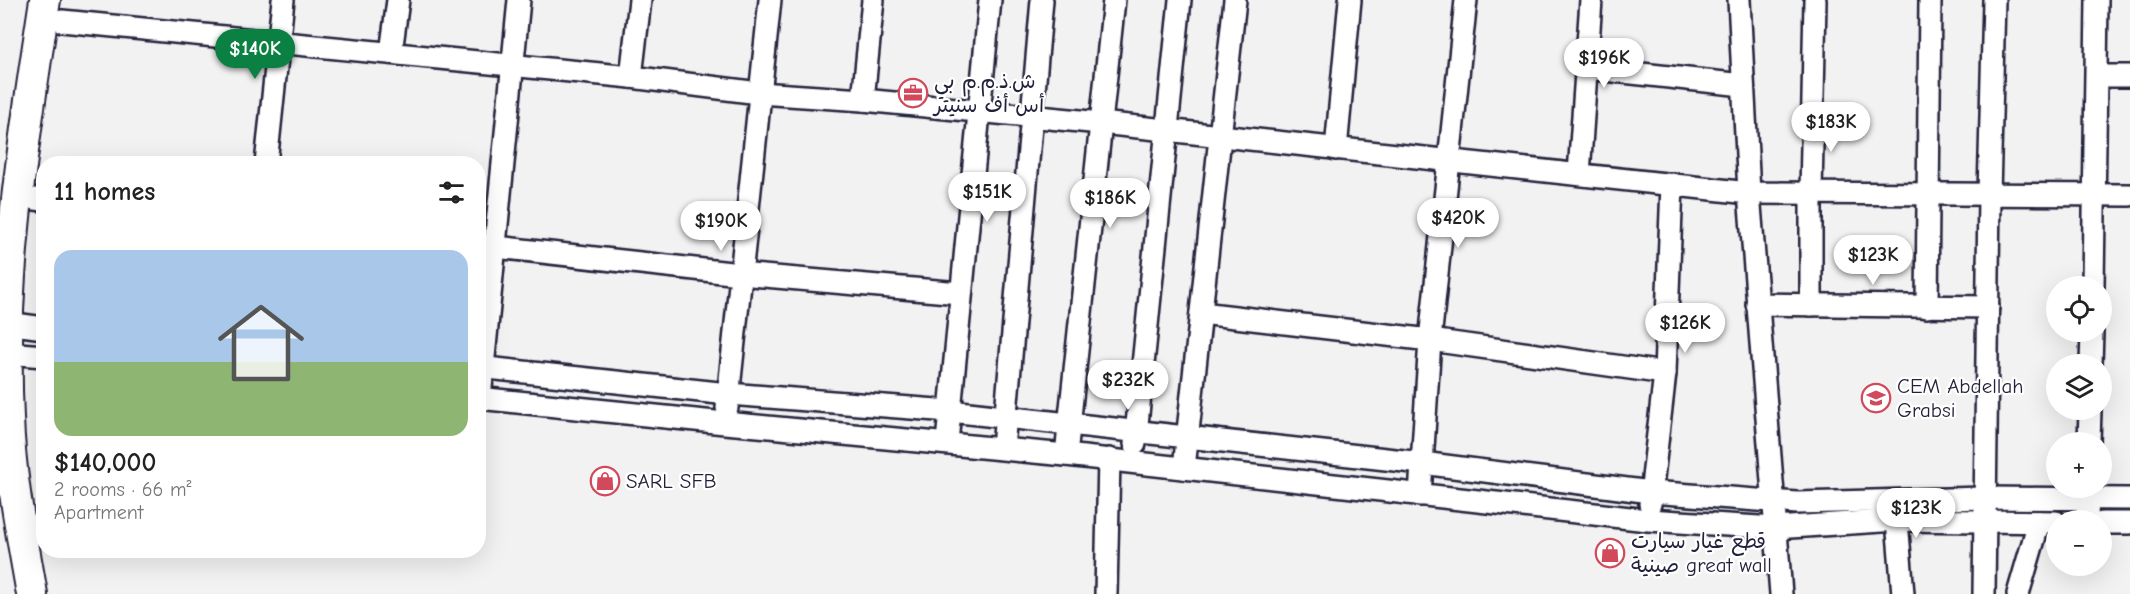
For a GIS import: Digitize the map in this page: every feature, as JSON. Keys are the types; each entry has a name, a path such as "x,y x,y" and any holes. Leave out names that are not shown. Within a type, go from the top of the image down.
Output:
{"highway":[{"path":"43,156 57,7"},
{"path":"36,495 10,263 14,227 57,7"},
{"path":"32,594 14,479 8,419 36,214"},
{"path":"43,558 49,594"}],"street":[{"path":"267,156 283,0"},
{"path":"391,53 398,0"},
{"path":"486,265 513,65 519,0"},
{"path":"631,77 639,0"},
{"path":"725,423 770,0"},
{"path":"863,99 873,0"},
{"path":"947,442 990,0"},
{"path":"1003,448 1042,0"},
{"path":"1066,455 1114,0"},
{"path":"1133,462 1180,0"},
{"path":"1184,468 1234,0"},
{"path":"1336,149 1350,0"},
{"path":"1420,495 1430,340 1466,0"},
{"path":"1578,174 1591,0"},
{"path":"1739,0 1757,304 1782,594"},
{"path":"1811,305 1815,0"},
{"path":"1927,307 1930,0"},
{"path":"1984,594 1994,0"},
{"path":"2093,276 2097,0"},
{"path":"57,7 278,42 631,77 759,93 863,99 1101,123 1749,193 2130,195"},
{"path":"1586,68 1743,86"},
{"path":"2097,76 2130,76"},
{"path":"1648,520 1665,374 1672,184"},
{"path":"487,245 740,274 960,293"},
{"path":"1757,304 1988,307"},
{"path":"1201,313 1430,340 1665,374"},
{"path":"486,368 728,394 950,411 1422,463 1651,492 1797,503 2046,495"},
{"path":"486,399 725,423 947,442 1648,520 1775,528 1897,520 2046,522"},
{"path":"1106,594 1109,459"},
{"path":"2112,496 2130,499"},
{"path":"1897,520 1903,594"},
{"path":"2112,523 2130,523"},
{"path":"2018,594 2046,527"}],"place":[{"name":"ش.ذ.م.م بي أس أف سنيتر","path":"913,93"},
{"name":"CEM Abdellah Grabsi","path":"1876,398"},
{"name":"SARL SFB","path":"605,481"},
{"name":"قطع غيار سيارت صينية great wall","path":"1610,553"}]}
